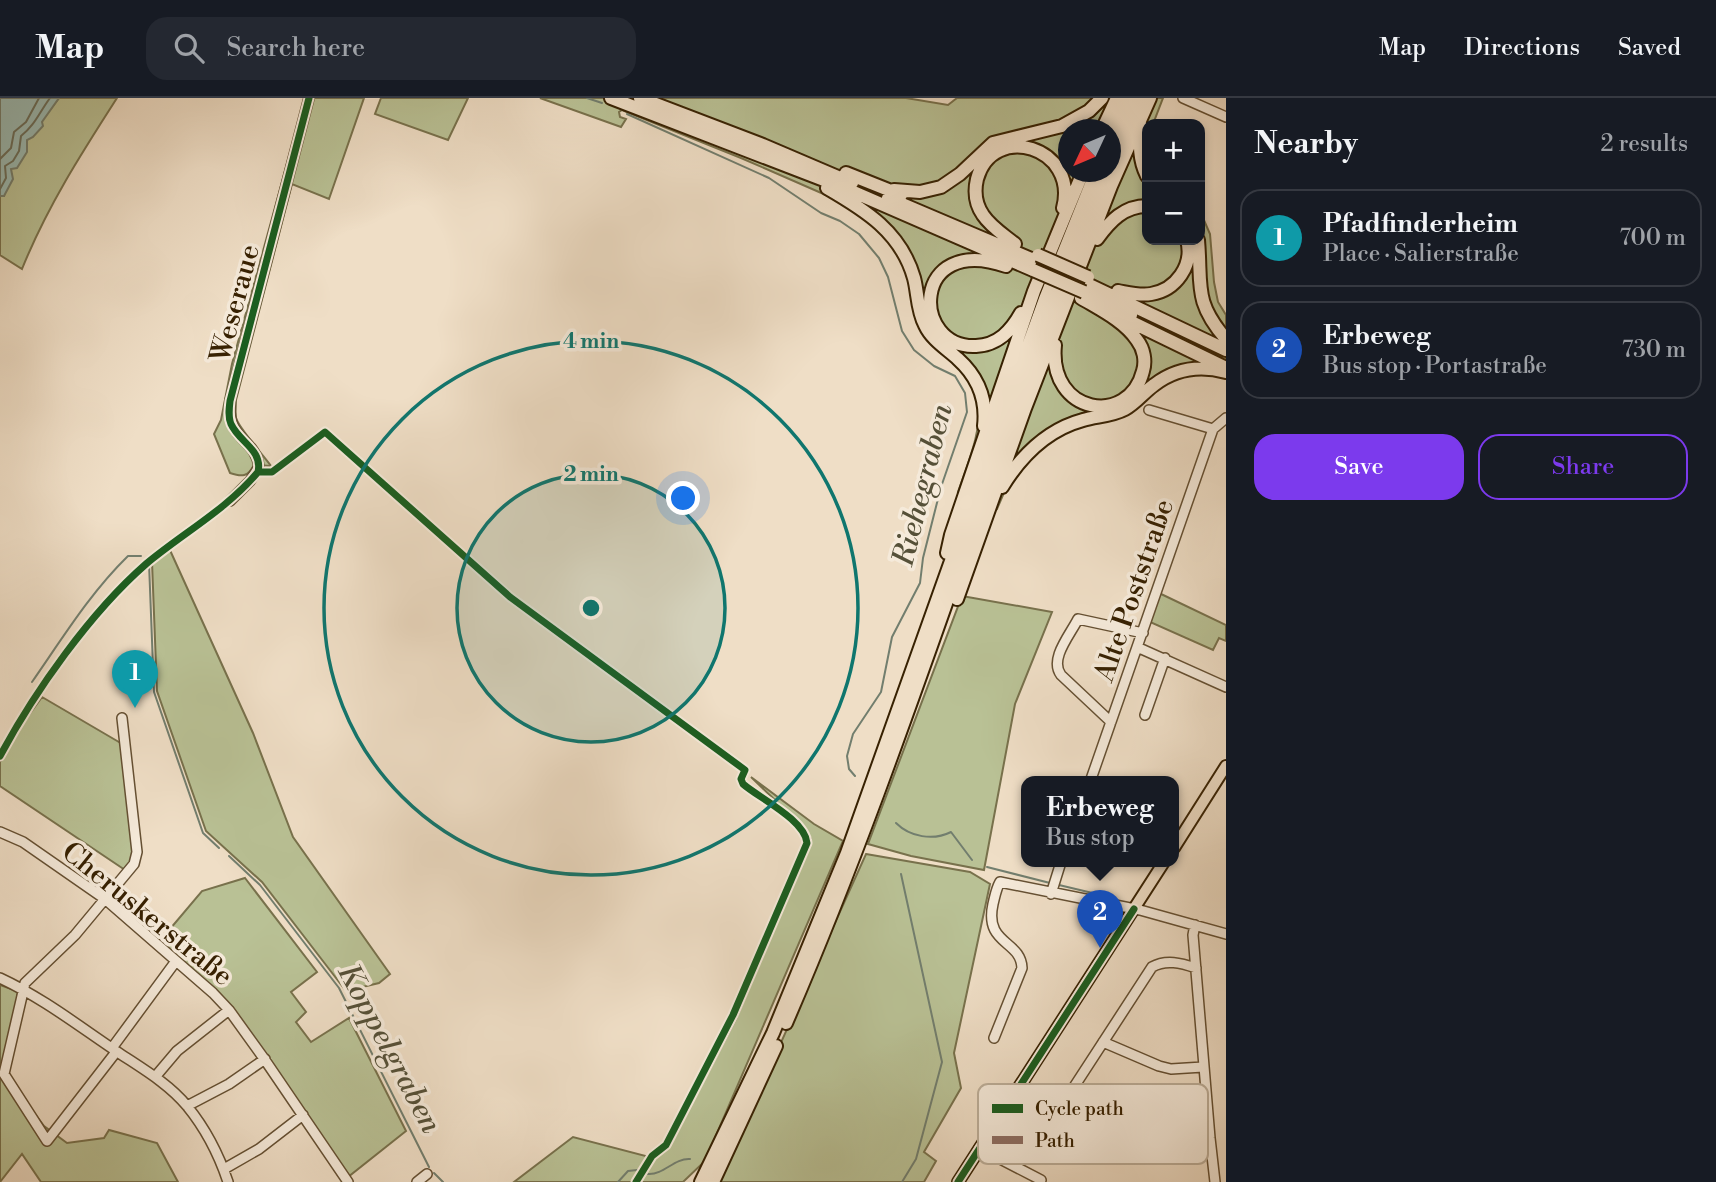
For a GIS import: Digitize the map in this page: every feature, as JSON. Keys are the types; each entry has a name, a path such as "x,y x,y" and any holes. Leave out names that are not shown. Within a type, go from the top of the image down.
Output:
{"highway":[{"path":"611,98 638,101 763,145 1226,350"},
{"path":"884,188 920,192 941,187 960,174 993,143 1062,126 1089,111 1102,98"},
{"path":"1107,119 1117,98"},
{"path":"1119,119 1128,98"},
{"path":"1121,138 1138,98"},
{"path":"1143,119 1150,98"},
{"path":"925,665 950,616 1025,408 1111,186 1150,98"},
{"path":"638,101 723,141 1034,265"},
{"path":"1142,124 1139,147 1142,165"},
{"path":"723,141 743,153 824,186 1034,265"},
{"path":"763,145 798,154 1015,244"},
{"path":"1034,265 985,218 979,208 975,193 978,177 985,164 998,153 1019,145 1043,153 1054,161 1063,180 1064,202 1054,238"},
{"path":"939,597 951,535 1034,291 1079,182"},
{"path":"701,1182 773,1033 827,902 887,745 1040,312 1092,182"},
{"path":"713,1182 811,964 860,845 1040,340 1102,182"},
{"path":"824,186 866,211 891,234 901,248 914,277 925,325 934,338 968,369 979,386 985,414 979,454"},
{"path":"1085,257 1105,228 1119,214 1142,207"},
{"path":"1084,288 1148,295 1170,287 1184,270 1188,257 1187,245"},
{"path":"1198,245 1202,302 1208,316 1226,341"},
{"path":"1034,265 962,260 951,265 935,281 929,300 939,329 953,342 966,346 991,344 1011,329 1034,291"},
{"path":"1056,332 1055,371 1067,393 1076,400 1089,406 1113,404 1125,399 1136,388 1144,362 1138,342 1084,288"},
{"path":"1084,288 1226,361"},
{"path":"1084,288 1226,370"},
{"path":"1118,291 1226,341"},
{"path":"988,512 1025,454 1063,426 1124,410 1155,384 1175,372 1196,368 1226,370"},
{"path":"692,1182 710,1164"}],"main road":[{"path":"1179,840 1226,766"},
{"path":"1021,1084 1161,867"},
{"path":"958,1182 978,1150"}],"street":[{"name":"Weseraue","path":"230,501 258,472 259,467 255,453 231,425 230,401 309,98"},
{"path":"1183,98 1226,117"},
{"path":"1149,410 1213,429 1226,418"},
{"name":"Alte Poststraße","path":"1092,776 1213,429"},
{"path":"1111,722 1061,676 1056,668 1056,660 1078,619 1143,633"},
{"path":"1137,647 1226,687"},
{"path":"1145,715 1165,658"},
{"path":"122,718 136,858 130,871 58,953 25,983 4,1074 47,1141 176,961"},
{"name":"Cheruskerstraße","path":"0,832 23,842 105,900 213,993 265,1059 343,1180"},
{"path":"1051,894 1060,867"},
{"path":"994,1038 1022,968 1020,957 991,925 1000,882 1134,909 1226,934"},
{"path":"1195,925 1193,935 1205,1084"},
{"path":"1076,1084 1154,965 1171,962 1196,968"},
{"path":"0,978 23,990 155,1077 187,1106 210,1141 228,1182"},
{"path":"155,1077 177,1051 229,1010"},
{"path":"1103,1042 1159,1066 1171,1069 1203,1067"},
{"path":"187,1106 229,1084 265,1059"},
{"path":"224,1169 259,1149 303,1115"},
{"path":"1208,1118 1216,1182"},
{"path":"1010,1164 1042,1181"},
{"path":"417,1182 428,1174"}],"green space":[{"path":"59,98 117,98 54,202 22,269 0,255 0,196 4,196 11,169 27,140"},
{"path":"305,98 364,98 329,199 292,184 236,400 238,422 271,466 254,465 247,474 238,475 230,473 214,434 221,420 232,364"},
{"path":"381,98 468,98 448,140 375,114"},
{"path":"540,98 906,98 948,105 957,98 1163,98 1155,119 1142,119 1142,245 1205,245 1205,222 1210,234 1218,302 1226,315 1226,376 1215,373 1185,373 1042,444 1009,481 997,509 958,492 977,434 979,397 911,290 904,264 892,244 875,224 835,199 622,110 619,112 620,117 626,119 621,127"},
{"path":"169,548 253,733 293,837 390,974 379,983 346,991 262,882 206,831 157,691 152,562"},
{"path":"1159,593 1226,625 1226,641 1219,638 1213,650 1150,622"},
{"path":"962,596 1052,612 1015,704 984,870 911,856 868,844"},
{"path":"42,697 124,745 135,849 128,872 0,786 0,762 7,745"},
{"path":"751,777 814,824 843,841 705,1161 683,1182 514,1182 573,1137 653,1158 668,1148 736,1019 811,839 805,829"},
{"path":"866,854 970,872 990,884 954,1053 961,1088 924,1152 936,1161 924,1182 716,1182 719,1180"},
{"path":"245,878 317,972 291,992 306,1012 296,1022 311,1042 349,1018 406,1131 348,1177 232,1012 159,942 202,891"},
{"path":"0,985 17,991 18,1004 2,1070 44,1126 67,1143 104,1138 109,1130 157,1143 178,1182 41,1182 22,1154 0,1182"}],"water":[{"path":"0,98 59,98 42,122 43,126 27,140 27,152 17,168 11,169 13,179 4,196 0,196"}],"waterway":[{"name":"Riehegraben","path":"587,98 602,103"},
{"name":"Riehegraben","path":"627,114 769,178 821,213 840,221 859,234 879,258 888,277 902,331 914,350 934,366 955,376 965,393 967,412 941,487 923,558 920,583 892,637 881,692 853,734 847,756 849,769 855,776"},
{"name":"Koppelgraben","path":"32,682 101,585 128,556 141,556"},
{"name":"Koppelgraben","path":"149,563 154,692 203,833 219,848"},
{"name":"Riehegraben","path":"896,823 908,832 922,836 951,832 972,860"},
{"name":"Koppelgraben","path":"229,856 260,885 339,988 429,1167"},
{"name":"Riehegraben","path":"987,867 1050,883"},
{"name":"Koppelgraben","path":"901,874 942,1062 916,1159 902,1182"},
{"name":"Riehegraben","path":"1059,885 1105,896"},
{"name":"Koppelgraben","path":"648,1174 690,1159"},
{"name":"Koppelgraben","path":"618,1182 628,1171 637,1170"},
{"name":"Koppelgraben","path":"434,1173 443,1182"}],"cycle path":[{"path":"0,756 30,705 65,654 104,606 146,564 218,510 258,472 259,464 254,452 231,424 230,401 309,98"},
{"path":"258,472 272,472 325,432 510,597 745,770 741,779 743,784 790,818 804,834 807,843 733,1015 666,1145 652,1156 636,1182"},
{"path":"1021,1084 1134,909"},
{"path":"958,1182 978,1151"}],"place":[{"name":"Pfadfinderheim","path":"135,708"},
{"name":"Erbeweg","path":"1100,948"}]}
